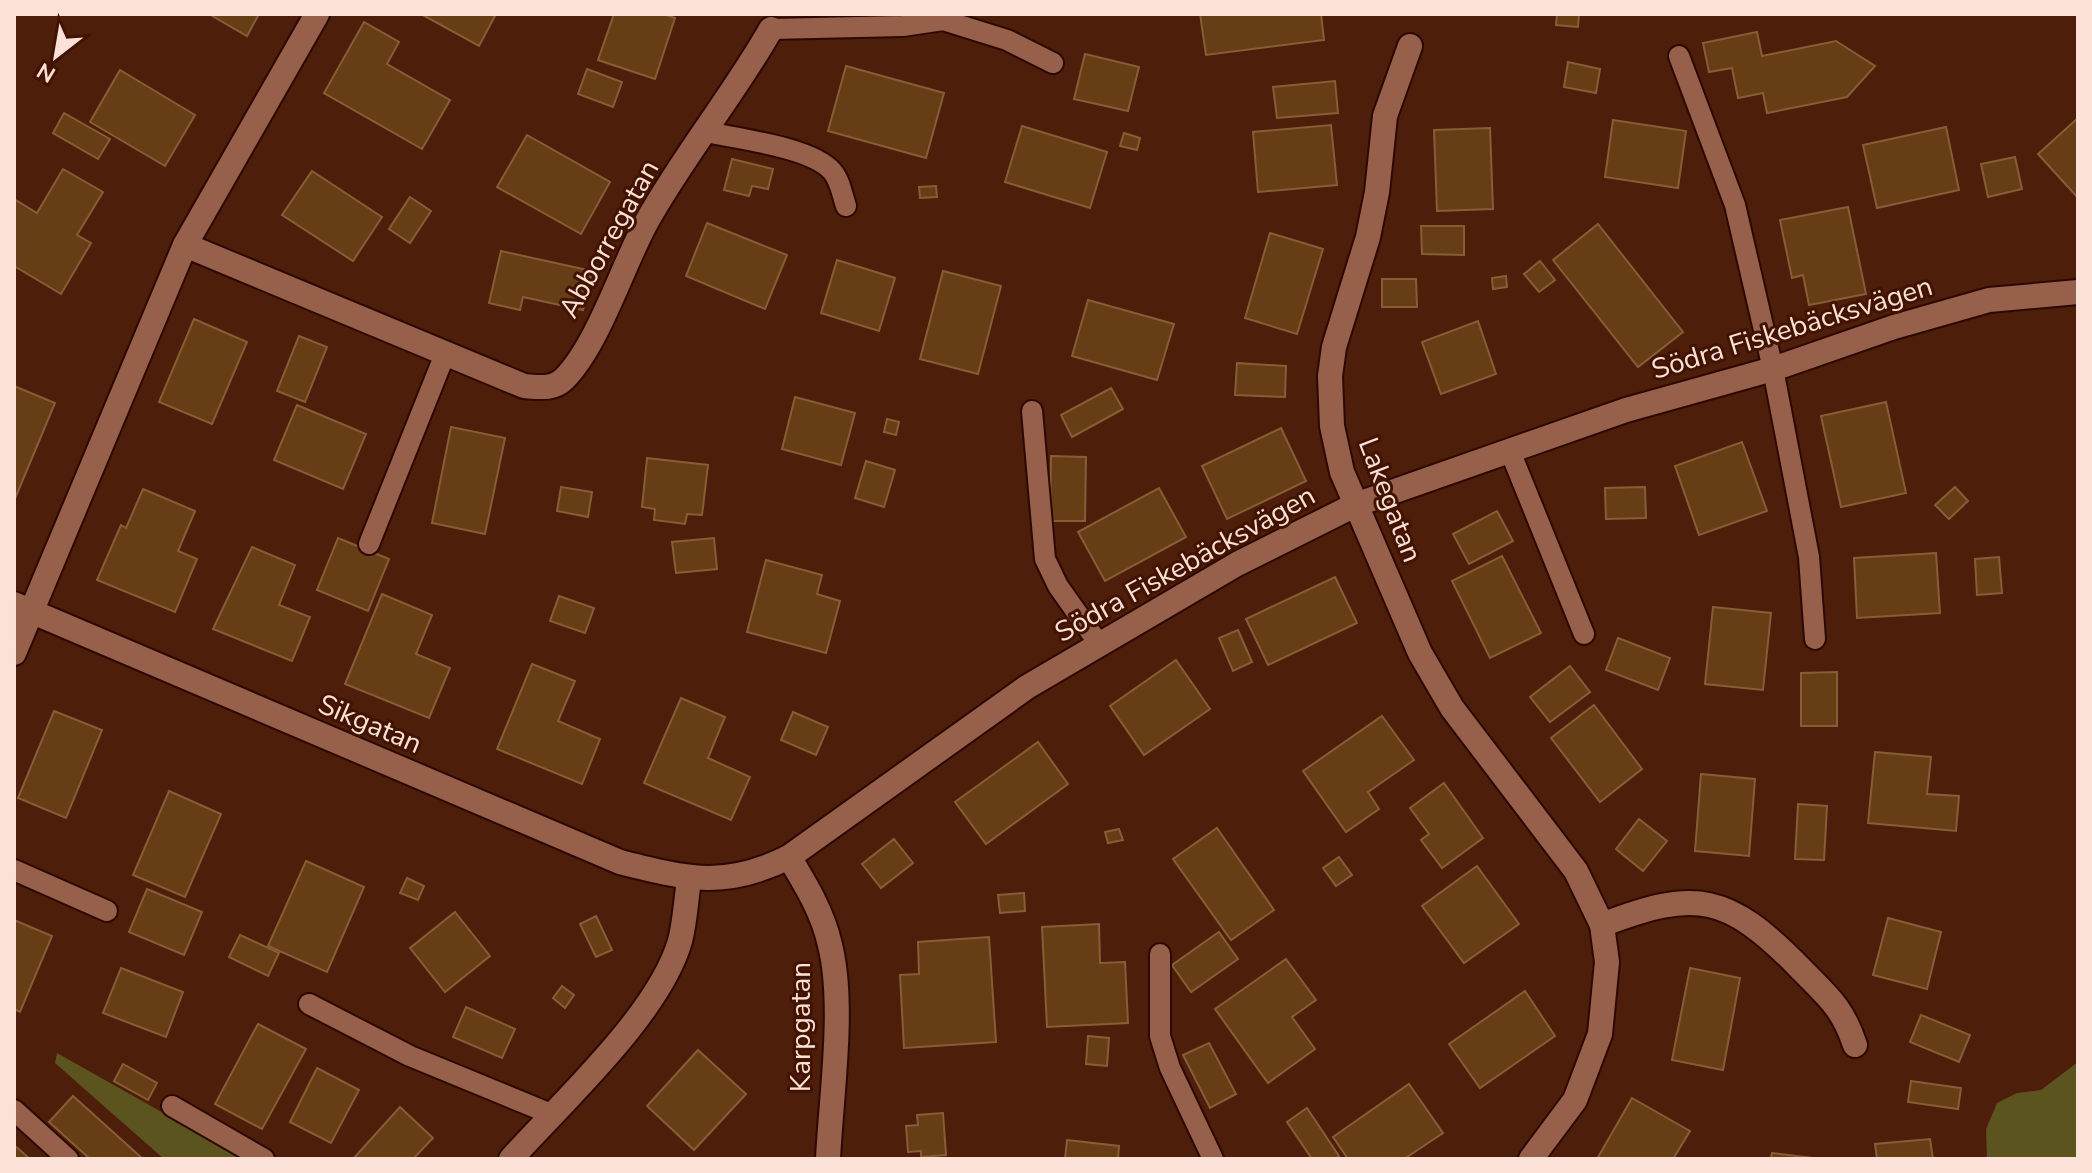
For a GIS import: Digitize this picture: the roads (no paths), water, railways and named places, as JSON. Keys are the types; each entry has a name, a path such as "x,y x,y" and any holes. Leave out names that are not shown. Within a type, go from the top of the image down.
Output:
{"street":[{"path":"14,653 23,608 185,245 317,14"},
{"name":"Abborregatan","path":"185,245 524,386 548,388 563,381 614,293 646,223 771,29"},
{"name":"Lakegatan","path":"1410,46 1385,116 1377,192 1368,237 1334,347 1330,376 1332,426 1342,472 1420,653 1452,708 1576,871 1602,925 1607,962 1600,1034 1575,1100 1531,1159"},
{"name":"Södra Fiskebäcksvägen","path":"689,880 729,879 759,872 789,857 1027,687 1237,564 1355,505 1626,410 1773,369 1989,300 2078,292"},
{"name":"Sikgatan","path":"23,608 620,862 689,880"},
{"name":"Karpgatan","path":"789,857 818,908 830,944 836,980 828,1159"},
{"path":"511,1159 644,1011 663,982 680,941 689,880"},
{"path":"1602,925 1635,912 1673,904 1730,909 1757,925 1844,1013 1855,1045"}],"lane":[{"name":"Abborregatan","path":"771,29 903,26 943,20 1007,40 1053,63"},
{"path":"1679,56 1735,205 1773,369 1809,557 1815,639"},
{"path":"707,132 803,154 823,164 839,183 846,206"},
{"path":"369,544 445,354"},
{"path":"1032,411 1045,559 1058,586 1099,644"},
{"path":"1510,451 1584,634"},
{"path":"14,870 107,911"},
{"path":"1160,954 1160,1036 1170,1068 1213,1159"},
{"path":"309,1004 410,1056 551,1114"},
{"path":"172,1106 264,1159"},
{"path":"14,1110 68,1159"}]}
